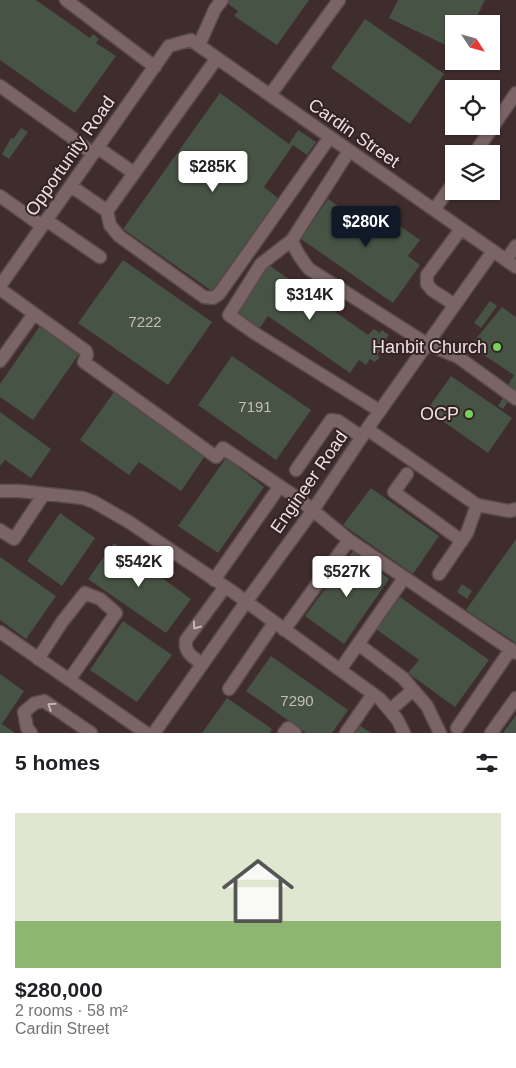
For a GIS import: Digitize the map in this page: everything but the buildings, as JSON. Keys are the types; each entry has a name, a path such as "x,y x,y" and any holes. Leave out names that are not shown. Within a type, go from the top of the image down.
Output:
{"street":[{"path":"66,0 155,66"},
{"path":"199,45 215,9 222,0"},
{"path":"270,95 339,0"},
{"name":"Opportunity Road","path":"0,287 170,46 191,40 199,45"},
{"name":"Cardin Street","path":"199,45 511,264"},
{"path":"107,212 217,58"},
{"path":"2,92 134,174"},
{"path":"480,145 516,93"},
{"path":"71,186 107,212 110,225 119,236 204,297 212,298 219,294 330,137"},
{"path":"349,151 292,240 261,264 229,315 256,334 380,411"},
{"path":"434,210 445,195"},
{"path":"0,196 100,257"},
{"path":"455,305 432,290 427,284 427,275 461,229"},
{"path":"292,240 294,248 309,269 427,344 458,357 516,399"},
{"path":"511,264 516,246"},
{"name":"Engineer Road","path":"154,733 313,510 493,251"},
{"path":"0,287 86,351 87,355 84,362 216,457 223,448 313,510 349,540 513,651 457,731"},
{"path":"0,362 34,314"},
{"path":"296,470 331,420 338,420 365,433 477,505 510,511 516,509"},
{"path":"407,474 394,492 462,541"},
{"path":"202,664 188,653 185,647 186,640 219,583 280,486"},
{"path":"0,491 20,491 83,498 94,502 129,522 246,602 380,699 397,719 404,733"},
{"path":"0,530 14,539 44,494"},
{"path":"439,574 467,534 477,505"},
{"path":"229,689 349,540"},
{"path":"340,670 404,578"},
{"path":"38,659 62,622 85,593 100,599 116,613 69,680"},
{"path":"0,632 146,733"},
{"path":"358,644 402,678 427,706 440,733"},
{"path":"390,710 413,690"},
{"path":"346,733 373,694"},
{"path":"491,733 516,698"},
{"path":"29,730 24,712 35,703 44,701 91,733"},
{"path":"284,733 288,728 295,733"}],"place":[{"name":"Hanbit Church","path":"497,347"},
{"name":"OCP","path":"469,414"}]}
